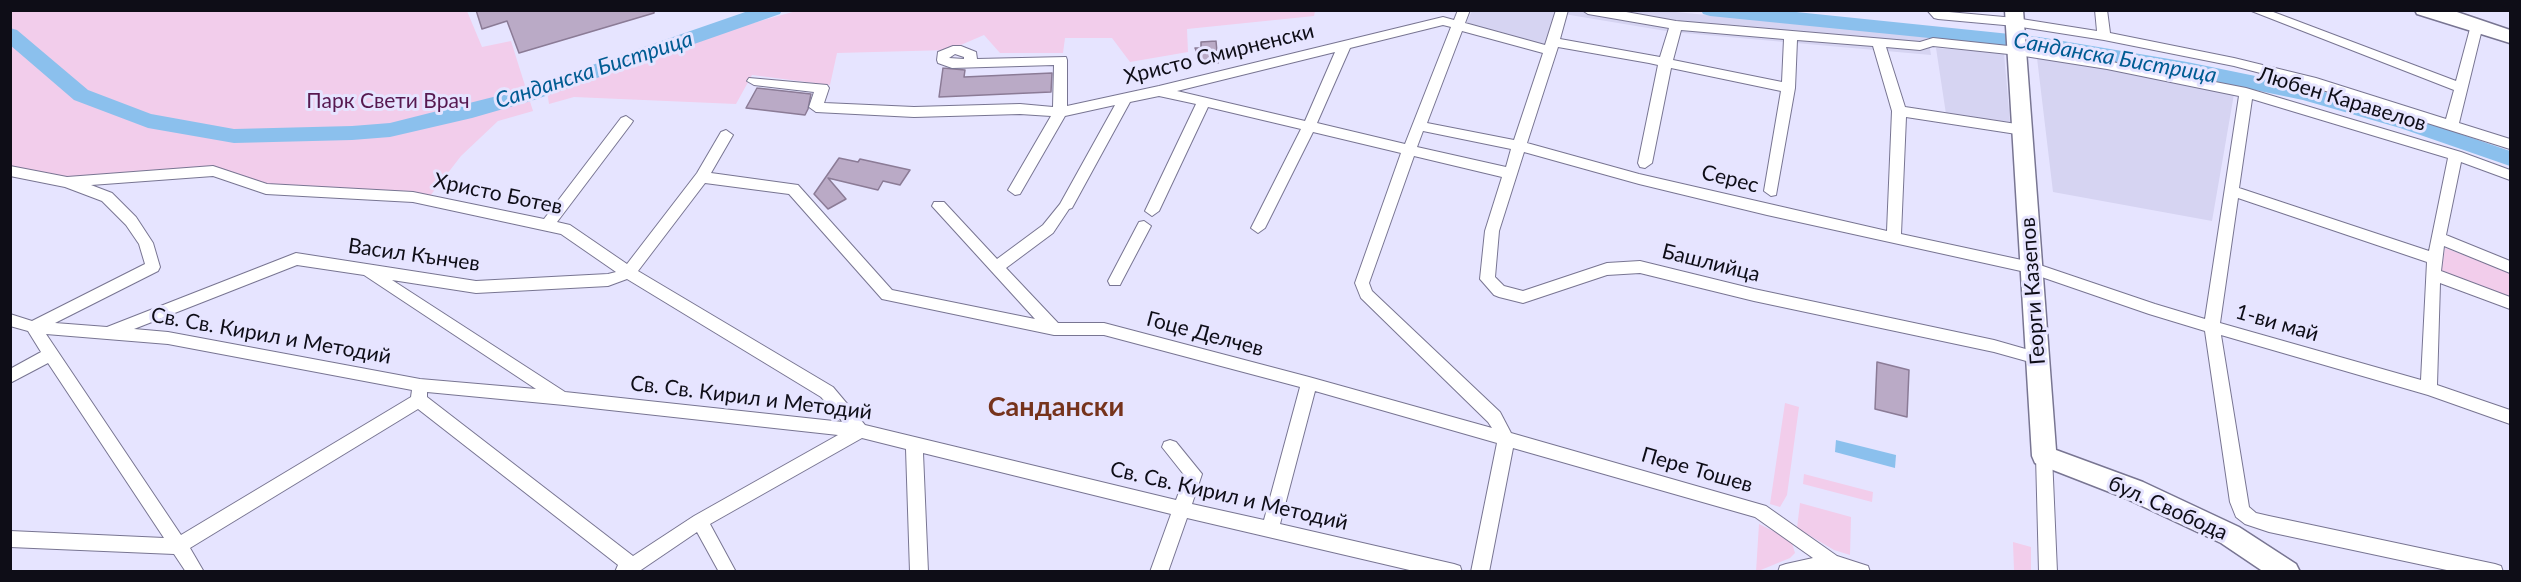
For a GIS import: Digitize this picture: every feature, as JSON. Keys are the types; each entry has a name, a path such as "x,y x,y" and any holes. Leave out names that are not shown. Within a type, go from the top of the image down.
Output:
{"street":[{"path":"1464,10 1409,150 1362,284 1366,294 1494,417 1506,440 1480,572"},
{"path":"1159,91 1512,174 1563,10"},
{"name":"Любен Каравелов","path":"1587,10 1676,25 1920,46 1933,42 2018,51 2108,65 2247,93 2456,155 2511,175"},
{"path":"1934,10 1938,15 2015,20 2234,62 2316,83 2511,144"},
{"path":"2101,10 2104,36"},
{"path":"2254,10 2461,88"},
{"path":"2424,10 2511,37"},
{"name":"Георги Казепов","path":"2015,20 2044,456 2048,572"},
{"name":"Христо Смирненски","path":"754,81 822,88 816,107 915,112 1020,109 1060,112 1159,91 1443,21 1456,26 1551,47 1665,63 1788,88"},
{"path":"1645,163 1665,63 1676,25"},
{"path":"2452,124 2477,25"},
{"path":"1771,191 1788,88 1791,35"},
{"path":"1878,43 1899,111 1894,238"},
{"path":"1258,228 1309,126 1345,44"},
{"path":"970,63 1061,60 1060,112 1015,190"},
{"path":"2247,93 2212,326 2238,502 2242,512 2251,519 2270,525 2495,572"},
{"path":"996,268 1048,229 1064,207 1125,99"},
{"path":"1152,211 1204,100"},
{"path":"1899,111 2023,130"},
{"path":"547,225 626,122"},
{"name":"Серес","path":"1420,126 1520,146 1708,196 2031,268"},
{"path":"629,273 702,177 726,135"},
{"path":"2429,389 2438,238 2456,155"},
{"path":"10,171 67,182 107,197 131,221 146,243 153,267 33,327 196,572"},
{"name":"Христо Ботев","path":"67,182 213,171 266,189 413,197 565,229 629,273 827,392 860,431"},
{"name":"Башлийца","path":"1512,174 1492,231 1487,279 1499,291 1523,297 1607,269 1640,267 1754,295 1994,346 2037,358"},
{"name":"Гоце Делчев","path":"702,177 793,189 887,295 1054,329 1104,329 1309,383 1506,440"},
{"path":"2233,191 2435,266 2511,303"},
{"path":"939,206 1054,329"},
{"path":"1115,281 1144,226"},
{"path":"2438,238 2511,267"},
{"name":"Васил Кънчев","path":"110,333 296,259 476,287 608,280 629,273"},
{"name":"1-ви май","path":"2031,268 2154,310 2429,389 2511,417"},
{"path":"364,270 564,398"},
{"name":"Св. Св. Кирил и Методий","path":"10,320 33,327 179,340 420,393 564,398 860,431 1454,572"},
{"path":"10,376 51,354"},
{"path":"1270,529 1309,383"},
{"path":"10,539 178,546 420,393 627,568 700,521 860,431"},
{"name":"Пере Тошев","path":"1506,440 1760,511 1836,567 1862,572"},
{"path":"914,444 919,572"},
{"path":"1159,572 1194,474 1170,447"},
{"name":"бул. Свобода","path":"2044,456 2134,490 2230,535 2288,572"},
{"path":"700,521 728,572"},
{"path":"1786,572 1836,567"}],"shaded area":[{"path":"1472,11 1665,11 1928,36 1931,55 1672,32 1558,13 1547,45 1466,23"},
{"path":"1936,48 2004,53 2010,122 1946,114"},
{"path":"2037,58 2139,74 2234,94 2212,221 2053,192"}],"green space":[{"name":"Парк Свети Врач","path":"11,11 467,11 482,47 511,41 533,111 498,121 461,156 430,196 272,188 214,169 65,179 11,167"},
{"path":"796,11 1315,11 1314,16 1187,29 1188,52 1130,62 1112,38 1065,38 1063,53 1000,53 984,35 949,50 837,53 830,85 752,75 736,104 574,97 549,104 547,91 675,45"},
{"path":"2445,248 2510,272 2510,300 2441,273"},
{"path":"1785,403 1799,407 1787,495 1780,507 1770,504"},
{"path":"1804,474 1873,492 1872,502 1803,484"},
{"path":"1800,503 1851,517 1850,555 1834,550 1797,528"},
{"path":"1759,524 1791,540 1795,553 1790,558 1756,572"},
{"path":"2013,542 2031,547 2031,571 2014,571"}],"water":[{"path":"1836,440 1896,455 1895,468 1835,452"}],"building":[{"path":"476,10 654,10 654,13 519,53 507,21 482,29"},
{"path":"1216,41 1218,63 1202,65 1195,48 1201,48 1201,42"},
{"path":"943,68 965,70 964,77 1052,73 1051,92 939,97"},
{"path":"757,88 811,94 808,109 805,115 746,108"},
{"path":"839,158 858,162 860,159 910,170 900,185 883,181 878,190 828,178 846,199 828,209 814,194"},
{"path":"1877,362 1909,370 1907,417 1875,409"}],"waterway":[{"name":"Санданска Бистрица","path":"10,34 81,95 148,121 234,136 352,133 390,130 524,96 773,10"},
{"name":"Санданска Бистрица","path":"1710,10 2039,43 2187,69 2304,93 2407,123 2510,159"}],"district":[{"name":"Сандански","path":"1056,407"}]}
